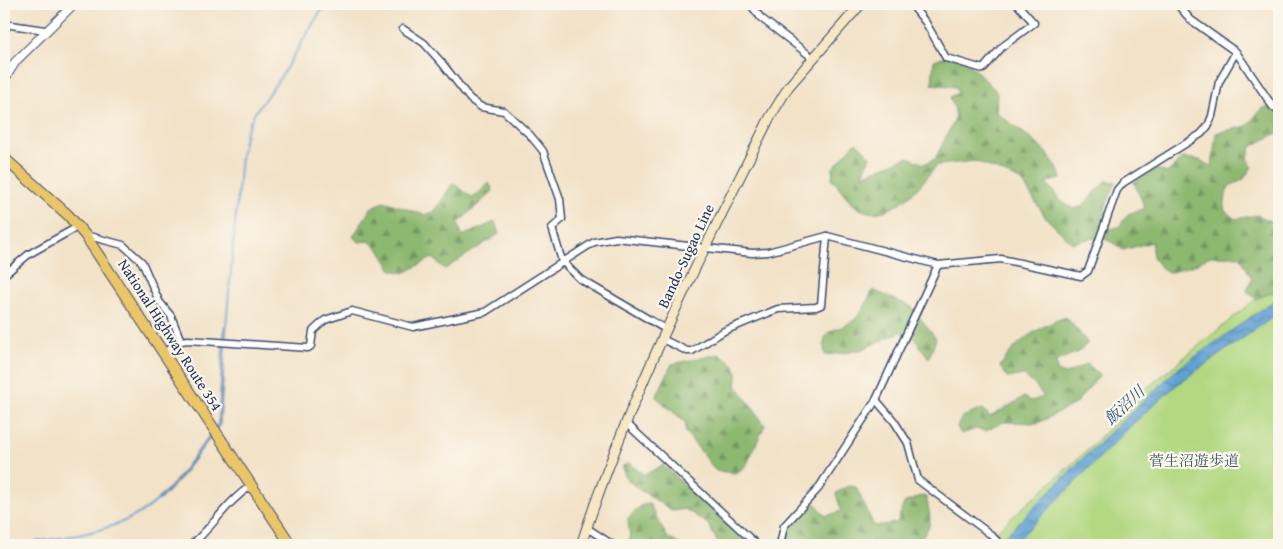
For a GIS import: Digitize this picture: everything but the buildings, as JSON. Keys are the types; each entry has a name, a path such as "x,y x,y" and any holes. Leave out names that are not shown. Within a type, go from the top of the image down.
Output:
{"highway":[{"name":"National Highway Route 354","path":"4,158 82,230 291,545"}],"main road":[{"name":"Bando-Sugao Line","path":"581,545 626,423 662,339 780,98 861,4"}],"street":[{"path":"4,80 16,61 45,30 74,4"},
{"path":"750,4 761,18 813,58"},
{"path":"911,4 926,23 946,58 983,69 1002,47 1034,23 1017,4"},
{"path":"1177,4 1191,20 1236,52 1273,107 1279,111"},
{"path":"4,24 45,30"},
{"path":"402,29 424,43 470,99 481,107 504,111 515,119 543,151 560,199 562,218 552,228 562,262 580,278 667,330"},
{"path":"164,353 181,341 308,348 311,346 313,330 324,320 352,311 413,327 484,312 594,242 603,239 616,238 752,253 768,252 827,236 938,265 1002,259 1081,276 1088,271 1117,190 1123,183 1201,134 1208,126 1217,89 1236,52"},
{"path":"4,274 29,254 82,230 123,245 142,262 159,301 171,316 181,341"},
{"path":"662,339 687,351 692,351 724,331 778,309 816,307 821,305 827,236"},
{"path":"780,545 784,526 818,489 876,400 938,265"},
{"path":"876,400 894,421 908,443 918,480 990,534 1000,545"},
{"path":"626,423 757,545"},
{"path":"191,545 200,538 225,508 252,485"},
{"path":"587,528 613,545"}],"green space":[{"path":"958,52 997,92 996,112 1044,150 1052,160 1058,169 1061,179 1046,182 1061,201 1073,209 1081,207 1106,181 1116,182 1105,208 1110,229 1119,227 1128,214 1145,208 1134,182 1157,169 1167,173 1183,158 1200,160 1212,167 1216,133 1247,126 1262,108 1279,106 1279,132 1251,147 1248,157 1252,167 1243,180 1229,186 1224,210 1235,219 1257,215 1279,225 1279,290 1256,299 1247,291 1252,279 1240,256 1210,256 1194,265 1168,273 1155,260 1152,252 1152,242 1123,250 1110,241 1099,238 1072,243 1046,218 1021,180 975,161 937,165 913,193 892,208 881,212 869,212 858,208 832,179 833,168 856,142 870,156 863,175 908,157 924,164 935,159 954,121 955,110 950,97 958,93 956,87 932,84 934,60"},
{"path":"453,183 473,198 489,183 493,191 458,223 462,236 495,222 499,234 445,269 432,258 404,273 392,270 378,248 369,241 359,242 353,237 371,208 384,201 424,215 435,211"},
{"path":"873,290 912,307 936,339 929,358 912,336 900,332 858,351 825,355 824,345 827,334 854,320"},
{"name":"菅生沼遊歩道","path":"1279,290 1279,545 981,545 1092,446 1142,392 1256,299"},
{"path":"1066,317 1088,343 1078,352 1056,361 1057,371 1066,374 1087,364 1100,375 1075,404 1038,423 1003,422 986,431 976,429 961,434 957,427 962,417 983,409 990,417 1024,397 1031,401 1044,397 1034,384 1023,375 1008,378 1000,367 1012,350 1028,336"},
{"path":"719,354 734,366 737,374 736,385 765,425 746,466 736,473 716,471 685,431 686,423 656,397 672,364"},
{"path":"629,463 644,475 663,465 750,545 719,545 708,524 685,509 673,511 637,488 627,479 621,467"},
{"path":"849,486 856,487 874,526 897,523 904,503 921,496 926,497 930,519 927,530 911,545 785,545 788,526 814,502 826,516 841,511 836,493"},
{"path":"649,503 667,537 680,545 627,545 630,540 628,518 640,506"}],"water":[{"path":"1279,297 1279,313 1179,383 1136,421 1013,545 996,545 1079,462 1176,370"},
{"path":"224,326 227,326 220,425 178,481 159,501 157,499 174,483 218,423"}],"waterway":[{"path":"226,327 241,156 246,131 254,114 282,75 325,4"},
{"path":"14,545 71,536 109,527 144,511 159,499"}],"water label":[{"name":"飯沼川","path":"1124,405"}]}
